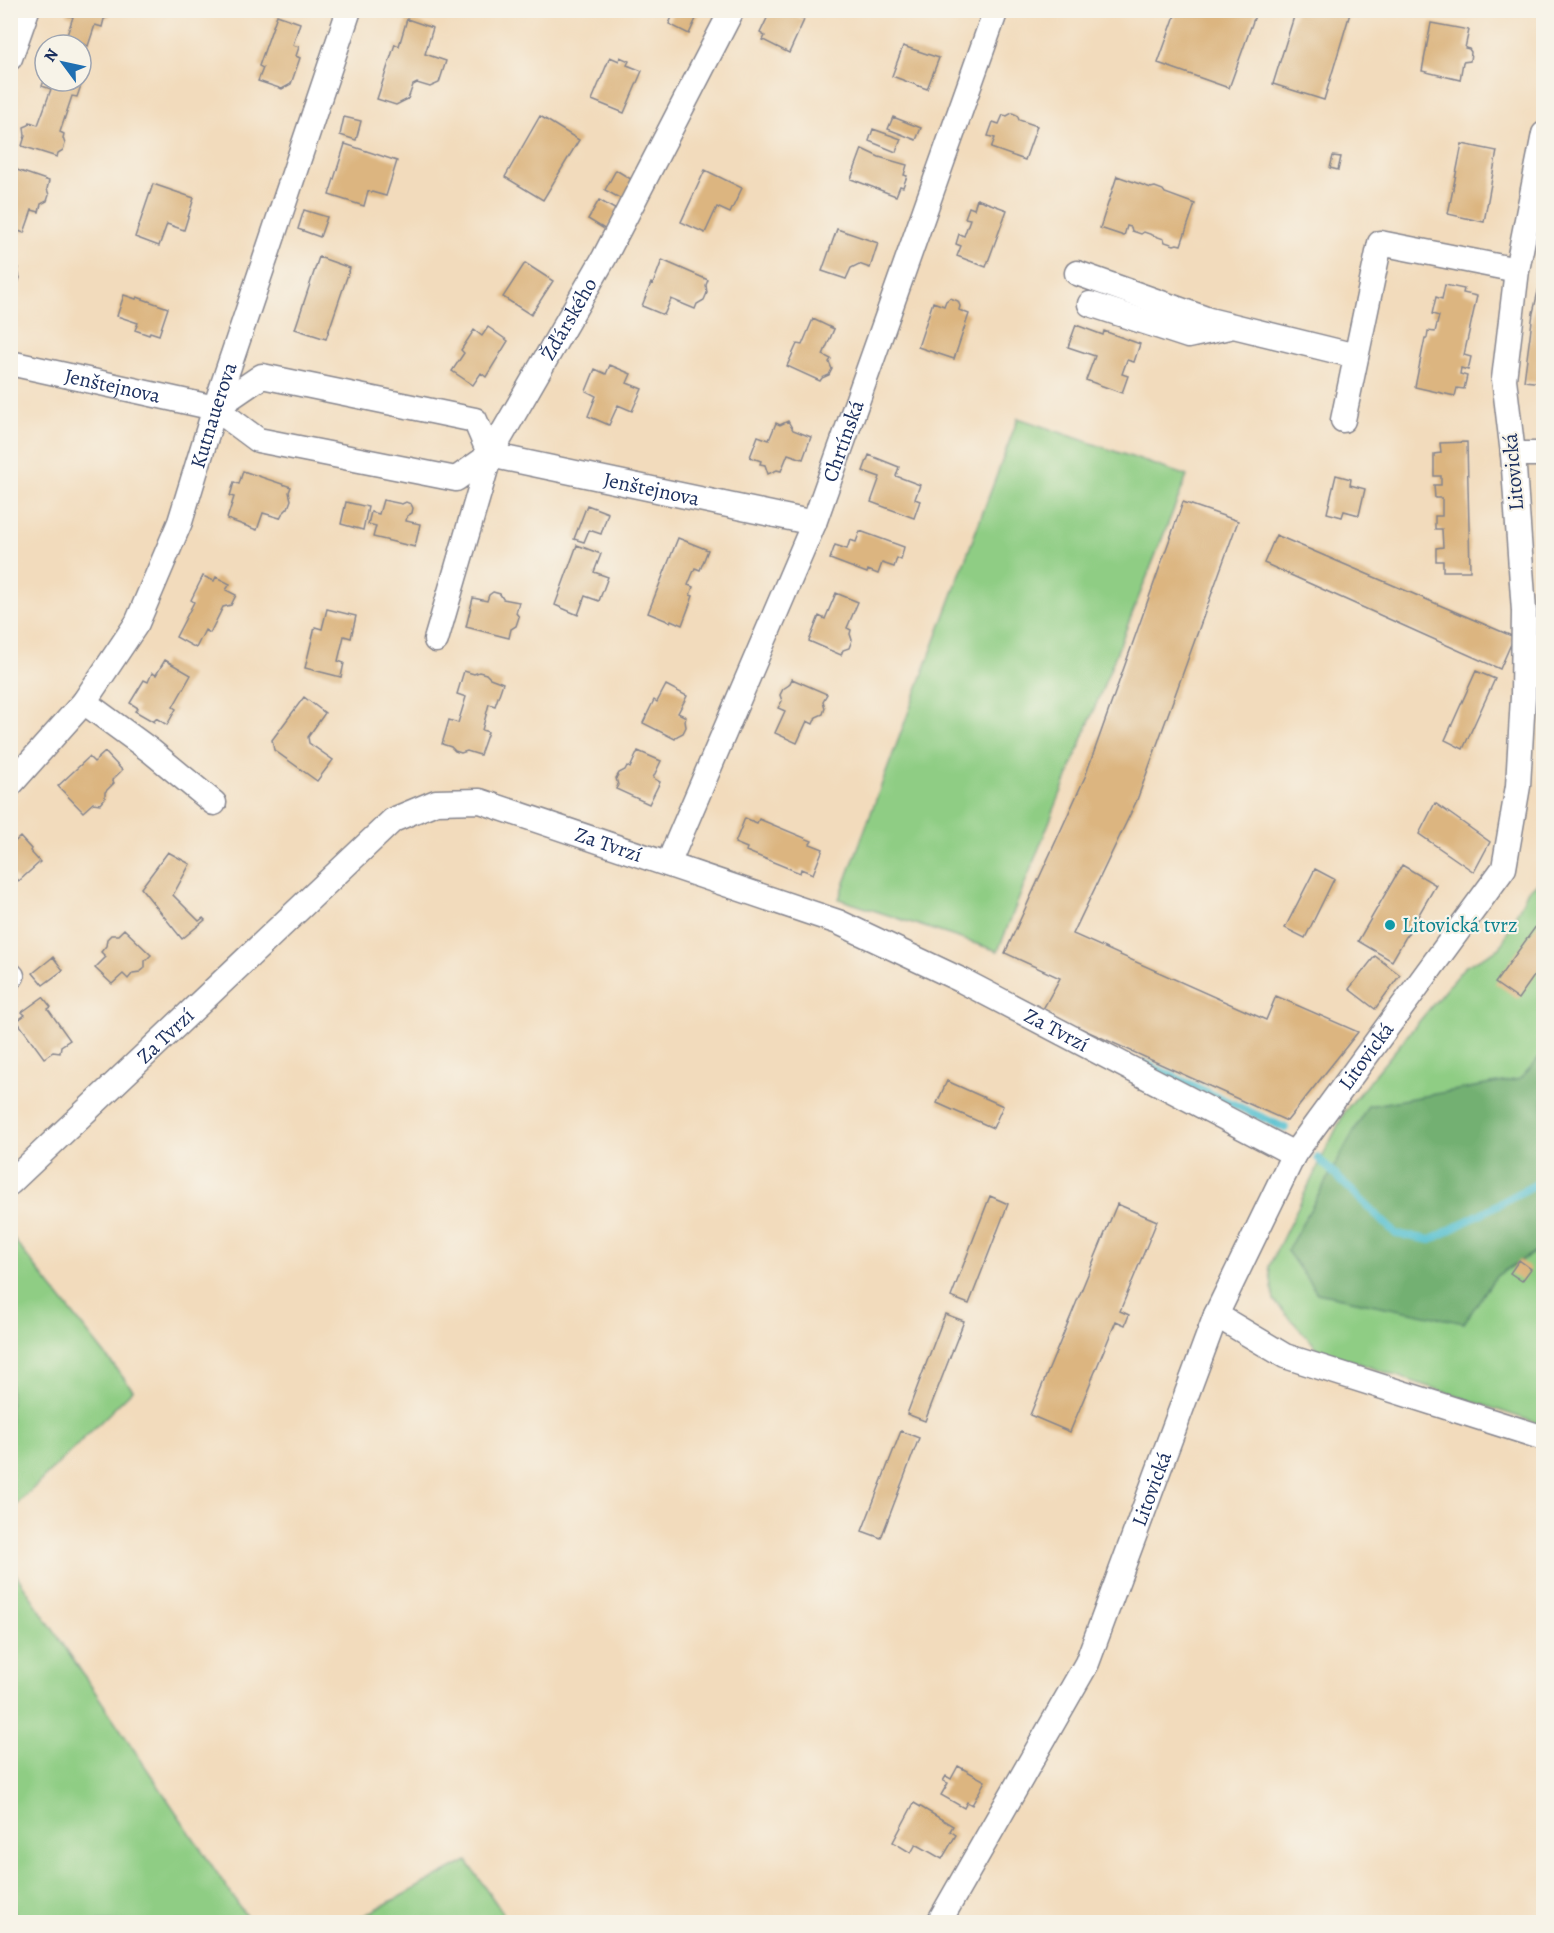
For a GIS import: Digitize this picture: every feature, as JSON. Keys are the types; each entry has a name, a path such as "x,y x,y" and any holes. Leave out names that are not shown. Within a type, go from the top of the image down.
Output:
{"street":[{"path":"10,58 27,10"},
{"name":"Kutnauerova","path":"10,785 84,702 137,623 180,522 215,408 349,10"},
{"name":"Žďárského","path":"436,640 490,455 604,258 732,10"},
{"name":"Chrtínská","path":"668,864 814,523 996,10"},
{"name":"Litovická","path":"939,1923 1087,1663 1216,1315 1294,1154 1504,868 1518,786 1523,697 1537,612 1504,379 1517,270 1544,134"},
{"path":"1343,420 1380,243 1517,270"},
{"path":"1077,273 1209,320 1356,356"},
{"path":"1090,304 1188,336 1234,326"},
{"name":"Jenštejnova","path":"10,363 215,408 258,440 456,479 490,455 814,523"},
{"path":"215,408 262,376 475,420 490,455"},
{"path":"1513,454 1544,454"},
{"path":"84,702 214,803"},
{"name":"Za Tvrzí","path":"10,1183 393,820 436,802 480,801 838,922 963,981 1294,1154"},
{"path":"1216,1315 1286,1356 1544,1438"}],"green space":[{"path":"1018,418 1187,476 998,951 839,899"},
{"path":"1543,880 1543,1425 1319,1350 1274,1301 1269,1266 1345,1111 1464,967 1500,948 1528,890"},
{"path":"1543,1054 1543,1247 1496,1276 1464,1323 1317,1293 1287,1251 1368,1106 1520,1079"},
{"path":"11,1236 133,1390 10,1510"},
{"path":"10,1567 250,1922 19,1922 10,1901"},
{"path":"467,1861 509,1922 352,1922"}],"building":[{"path":"68,10 112,10 110,16 104,19 102,27 95,25 92,33 68,33 73,17 67,15"},
{"path":"675,10 700,10 689,34 669,24"},
{"path":"771,10 783,10 804,20 789,53 763,40 765,36 760,33"},
{"path":"903,10 936,10 934,20"},
{"path":"1177,10 1257,10 1229,88 1158,63"},
{"path":"1296,10 1351,10 1324,100 1273,84"},
{"path":"277,15 300,23 293,45 299,47 296,56 300,58 291,84 282,89 258,81 263,68 259,66"},
{"path":"407,19 433,28 425,54 446,61 439,83 430,87 417,83 413,85 408,99 396,105 377,99 395,44 399,46"},
{"path":"1431,23 1469,30 1465,48 1471,52 1470,61 1463,62 1460,80 1422,71"},
{"path":"903,46 939,58 927,89 892,76"},
{"path":"610,57 619,61 620,57 629,61 627,65 642,71 624,113 592,100"},
{"path":"50,93 78,93 77,97 72,96 60,132 64,134 65,144 57,157 22,146 25,136 24,127 30,122 38,125"},
{"path":"1012,113 1017,115 1019,120 1037,126 1025,160 991,148 995,138 988,136 993,122 999,124 1003,115 1007,116"},
{"path":"540,116 579,140 543,200 505,177"},
{"path":"344,117 361,121 356,140 340,135"},
{"path":"893,117 921,128 916,140 888,129"},
{"path":"873,129 901,139 896,152 869,141"},
{"path":"345,144 397,161 386,196 368,191 364,206 329,195"},
{"path":"1462,144 1497,151 1484,222 1448,214"},
{"path":"862,149 879,157 907,165 904,175 907,176 896,196 851,179"},
{"path":"1333,156 1341,157 1338,170 1330,168"},
{"path":"14,169 49,181 47,201 41,204 39,212 32,210 24,233 10,228 10,177"},
{"path":"616,170 634,181 623,200 605,190"},
{"path":"705,170 742,188 730,213 717,207 705,233 681,222"},
{"path":"1117,176 1151,188 1155,187 1195,204 1181,245 1165,242 1164,239 1144,232 1141,234 1132,231 1131,227 1127,226 1124,236 1100,228"},
{"path":"153,184 194,198 184,230 167,224 159,246 135,237"},
{"path":"977,199 1007,210 986,267 957,256 961,246 956,244 959,234 964,236 970,219 965,218 969,207 974,209"},
{"path":"599,200 618,211 606,230 588,219"},
{"path":"304,210 327,217 320,237 298,229"},
{"path":"837,229 878,243 870,268 859,264 851,268 846,279 822,271"},
{"path":"319,257 350,268 326,339 295,329"},
{"path":"662,260 708,280 704,300 697,304 695,309 671,299 664,315 642,306"},
{"path":"525,263 553,281 531,315 503,297"},
{"path":"10,265 19,268 20,278 11,291"},
{"path":"1544,266 1543,383 1524,381 1533,313"},
{"path":"1445,285 1464,289 1463,293 1477,296 1464,355 1471,357 1468,370 1461,368 1460,374 1467,376 1464,389 1457,388 1455,396 1415,387 1425,338 1427,338 1428,331 1435,332 1439,316 1432,314 1436,297 1442,299"},
{"path":"124,295 168,308 159,335 150,332 149,335 135,330 138,323 117,316"},
{"path":"950,298 958,301 959,310 969,314 954,359 918,347 933,302 944,306"},
{"path":"813,319 834,329 823,355 831,359 829,362 832,369 829,375 820,381 787,366 797,344 802,345"},
{"path":"1076,325 1103,335 1104,331 1140,344 1134,362 1127,360 1122,374 1128,376 1122,393 1086,380 1095,356 1068,347"},
{"path":"488,327 508,341 486,377 481,373 473,385 452,371 464,353 461,350 474,330 482,336"},
{"path":"610,365 631,374 627,383 642,389 632,411 618,405 609,425 588,416 596,396 586,391 595,369 606,374"},
{"path":"788,421 793,430 811,437 803,459 788,454 781,471 777,470 768,474 765,465 760,464 761,461 750,457 758,436 769,440 776,423 780,425"},
{"path":"1467,442 1470,571 1443,571 1443,561 1436,561 1436,548 1443,547 1442,529 1435,529 1435,516 1442,516 1442,498 1435,498 1434,485 1441,485 1441,476 1434,476 1434,454 1441,453 1440,443"},
{"path":"869,455 899,467 896,476 920,485 915,499 920,501 914,518 871,502 880,477 863,471"},
{"path":"243,471 291,487 289,492 291,500 288,508 280,518 263,513 257,530 227,519 234,497 230,496 234,482 239,484"},
{"path":"1336,475 1351,479 1350,485 1365,489 1359,515 1344,511 1342,517 1327,513"},
{"path":"383,500 411,504 412,513 407,516 406,521 420,524 415,547 373,537 376,526 368,524 371,512 379,514"},
{"path":"346,502 368,507 363,530 341,524"},
{"path":"1183,502 1238,521 1137,800 1073,934 1266,1020 1276,996 1358,1032 1287,1121 1042,1011 1060,978 1005,953 1085,777"},
{"path":"587,505 608,513 601,534 589,530 584,542 574,539"},
{"path":"860,531 904,547 901,560 897,558 894,567 882,563 878,574 868,570 867,573 830,559 835,545 847,549 850,540 856,542"},
{"path":"1276,535 1514,637 1500,669 1264,563"},
{"path":"678,538 708,550 700,570 695,568 688,585 693,587 690,595 693,596 682,625 648,613"},
{"path":"577,545 601,554 594,572 608,577 599,601 585,596 578,615 555,605"},
{"path":"203,576 214,581 216,577 230,584 226,590 236,595 231,605 223,607 210,633 205,630 196,648 176,637 194,602 191,600"},
{"path":"493,592 500,594 503,599 519,602 516,613 519,617 516,626 511,629 509,638 466,627 473,598 487,601"},
{"path":"836,593 858,602 847,628 851,630 852,640 849,648 843,650 841,655 809,641 819,616 825,619"},
{"path":"327,609 356,616 351,638 344,636 338,661 344,663 341,677 305,668 315,627 322,629"},
{"path":"165,660 191,675 173,707 176,709 167,725 156,718 154,722 135,711 138,708 130,703 144,680 148,682 152,673 156,675"},
{"path":"464,671 486,674 503,683 495,706 489,704 482,730 488,732 480,755 467,751 461,753 442,744 449,720 458,723 466,697 457,694"},
{"path":"1476,671 1495,679 1463,749 1445,740"},
{"path":"792,679 827,694 823,701 825,708 823,714 816,717 813,724 807,721 797,743 775,733 785,711 778,708 782,701 780,695"},
{"path":"666,685 687,696 678,713 686,717 686,727 683,733 675,739 643,723 654,700 657,702"},
{"path":"304,697 325,713 308,737 309,743 333,760 317,781 274,750 272,740"},
{"path":"638,751 661,761 653,778 660,782 649,804 616,789 618,785 616,778 627,766 630,768"},
{"path":"105,752 122,770 112,780 114,783 105,792 105,798 100,804 93,803 83,812 58,786 89,757 94,762"},
{"path":"1435,803 1490,842 1474,872 1419,834"},
{"path":"745,818 757,823 759,819 812,841 810,844 823,849 813,874 801,869 800,873 746,851 747,848 735,843"},
{"path":"20,837 40,862 19,881 10,872 10,846"},
{"path":"168,852 190,864 173,895 199,921 203,918 205,920 182,939 141,888"},
{"name":"Litovická tvrz","path":"1402,865 1436,885 1392,961 1358,941"},
{"path":"1315,869 1334,879 1305,938 1285,928"},
{"path":"1544,915 1544,962 1518,999 1495,983"},
{"path":"124,929 151,955 145,961 145,968 140,972 133,973 128,979 123,974 112,984 95,968 106,957 101,952 106,946 107,939 111,935 118,935"},
{"path":"1375,956 1400,975 1375,1009 1349,989"},
{"path":"53,957 63,970 43,985 33,973"},
{"path":"43,997 51,1007 48,1009 70,1040 61,1046 60,1053 53,1052 44,1058 17,1021 25,1015 22,1012"},
{"path":"947,1081 1003,1106 993,1128 937,1103"},
{"path":"990,1196 1008,1204 969,1304 951,1297"},
{"path":"1117,1204 1157,1221 1120,1311 1129,1315 1125,1325 1116,1321 1070,1432 1030,1415"},
{"path":"1519,1260 1531,1269 1522,1281 1510,1273"},
{"path":"945,1314 964,1321 925,1421 907,1414"},
{"path":"901,1431 919,1438 881,1538 862,1531"},
{"path":"958,1766 985,1781 972,1805 967,1802 964,1808 941,1795 948,1783 943,1781 946,1776 951,1779"},
{"path":"914,1803 953,1826 950,1831 956,1835 942,1859 916,1844 911,1853 893,1842"}],"waterway":[{"path":"1144,1063 1285,1128"},
{"path":"1318,1158 1396,1234 1431,1240 1544,1180"}],"place":[{"name":"Litovická tvrz","path":"1390,925"}]}
